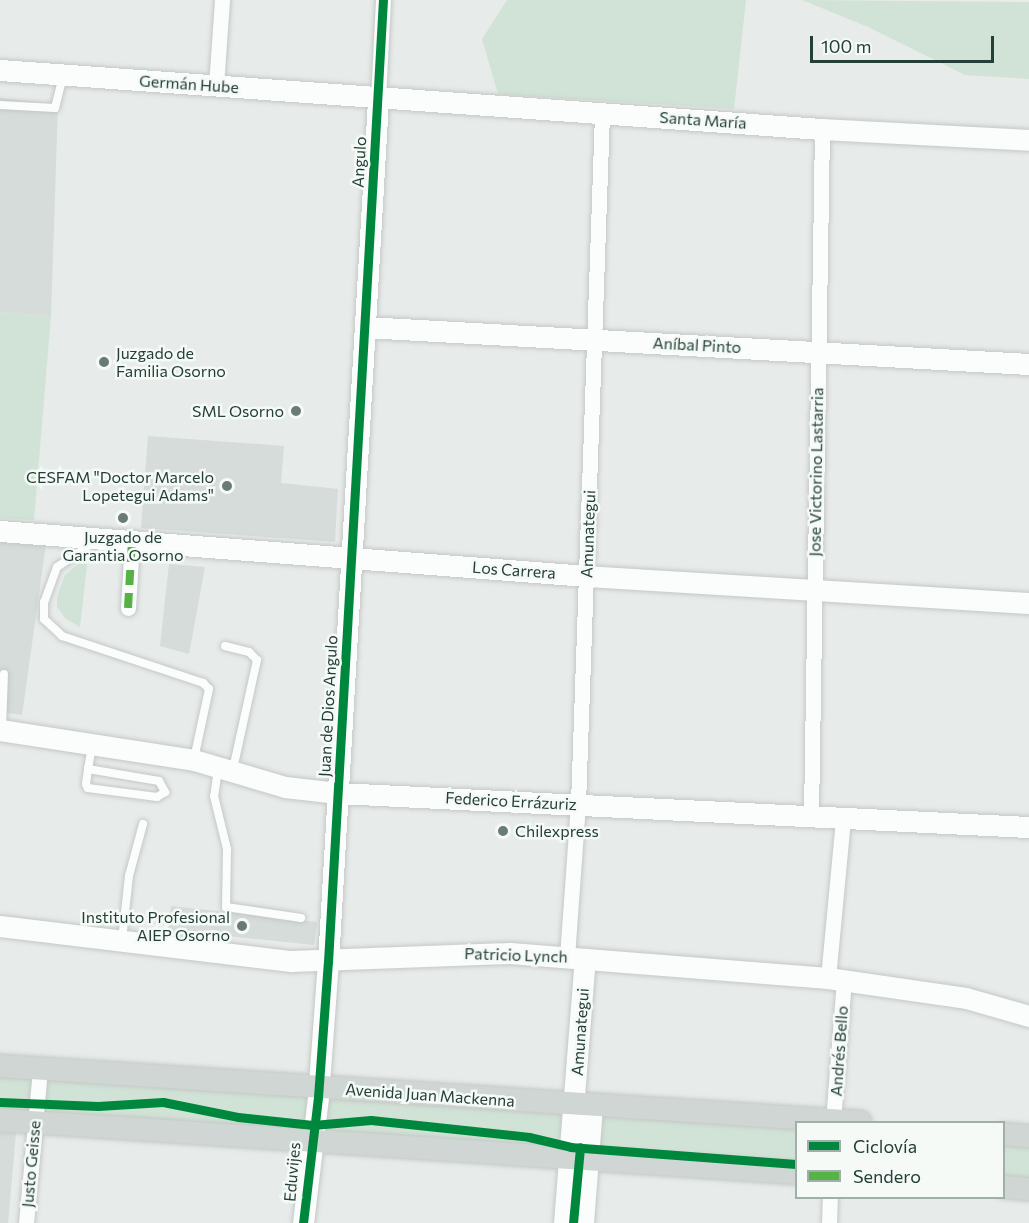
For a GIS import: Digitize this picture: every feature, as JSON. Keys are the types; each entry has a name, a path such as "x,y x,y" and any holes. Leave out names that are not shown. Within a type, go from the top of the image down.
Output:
{"main road":[{"name":"Avenida Juan Mackenna","path":"0,1066 833,1121"},
{"path":"0,1120 795,1173"},
{"path":"1005,1134 1029,1136"},
{"path":"1005,1187 1029,1189"}],"street":[{"path":"216,86 222,0"},
{"name":"Angulo","path":"364,327 383,0"},
{"name":"Germán Hube","path":"0,70 378,99"},
{"name":"Santa María","path":"378,99 602,112 822,129 1029,140"},
{"name":"Amunategui","path":"579,1159 584,1106 576,958 578,804 602,112"},
{"name":"Jose Victorino Lastarria","path":"811,815 822,129"},
{"name":"Aníbal Pinto","path":"364,327 1029,364"},
{"name":"Juan de Dios Angulo","path":"319,1088 364,327"},
{"name":"Los Carrera","path":"0,531 586,576 1029,603"},
{"path":"128,608 132,541"},
{"name":"Federico Errázuriz","path":"1,730 92,741 194,760 285,787 338,793 1029,827"},
{"path":"836,979 843,819"},
{"name":"Patricio Lynch","path":"0,926 260,959 328,962 451,953 576,958 836,979 966,998 1029,1016"},
{"name":"Andrés Bello","path":"833,1121 836,979"},
{"name":"Justo Geisse","path":"26,1223 40,1069"},
{"name":"Eduvijes","path":"303,1223 309,1142 319,1088"},
{"path":"564,1223 579,1159"},
{"path":"579,1159 583,1223"},
{"path":"829,1223 830,1199"}],"lane":[{"path":"0,105 55,108 63,75"},
{"path":"99,538 57,567 44,602 44,618 62,636 203,684 209,689 194,760"},
{"path":"225,646 249,652 257,660 226,768 214,796 228,849 226,907 301,918"},
{"path":"1,730 4,674"},
{"path":"88,770 159,781 165,792 157,797 88,788 88,770 92,741"},
{"path":"122,941 129,876 143,824"}],"shaded area":[{"path":"0,98 58,104 51,316 0,312"},
{"name":"CESFAM \"Doctor Marcelo Lopetegui Adams\"","path":"148,436 284,446 281,483 338,489 335,542 141,528"},
{"path":"0,541 46,544 22,715 0,712"},
{"path":"169,564 205,567 189,654 160,646"},
{"name":"Instituto Profesional AIEP Osorno","path":"171,906 317,922 314,945 168,930"},
{"path":"0,1132 16,1133 8,1223 0,1223"}],"green space":[{"path":"507,0 746,0 734,109 498,94 482,39"},
{"path":"802,0 1029,2 1029,79 965,75 868,27"},
{"path":"0,312 51,316 34,520 0,518"},
{"path":"88,556 80,627 66,619 57,607 57,597 65,575"},
{"path":"0,1069 795,1124 795,1171 0,1114"},
{"path":"1005,1138 1029,1140 1029,1186 1005,1184"}],"marked path":[{"path":"128,608 132,541"}],"cycle path":[{"path":"303,1223 318,1097 328,962 383,0"},
{"path":"0,1102 98,1106 163,1102 238,1117 313,1125 371,1120 529,1137 571,1147 795,1164"},
{"path":"573,1223 580,1147"}],"place":[{"name":"Juzgado de Familia Osorno","path":"104,362"},
{"name":"SML Osorno","path":"296,411"},
{"name":"CESFAM \"Doctor Marcelo Lopetegui Adams\"","path":"227,486"},
{"name":"Juzgado de Garantia Osorno","path":"123,518"},
{"name":"Chilexpress","path":"503,831"},
{"name":"Instituto Profesional AIEP Osorno","path":"242,926"}]}
